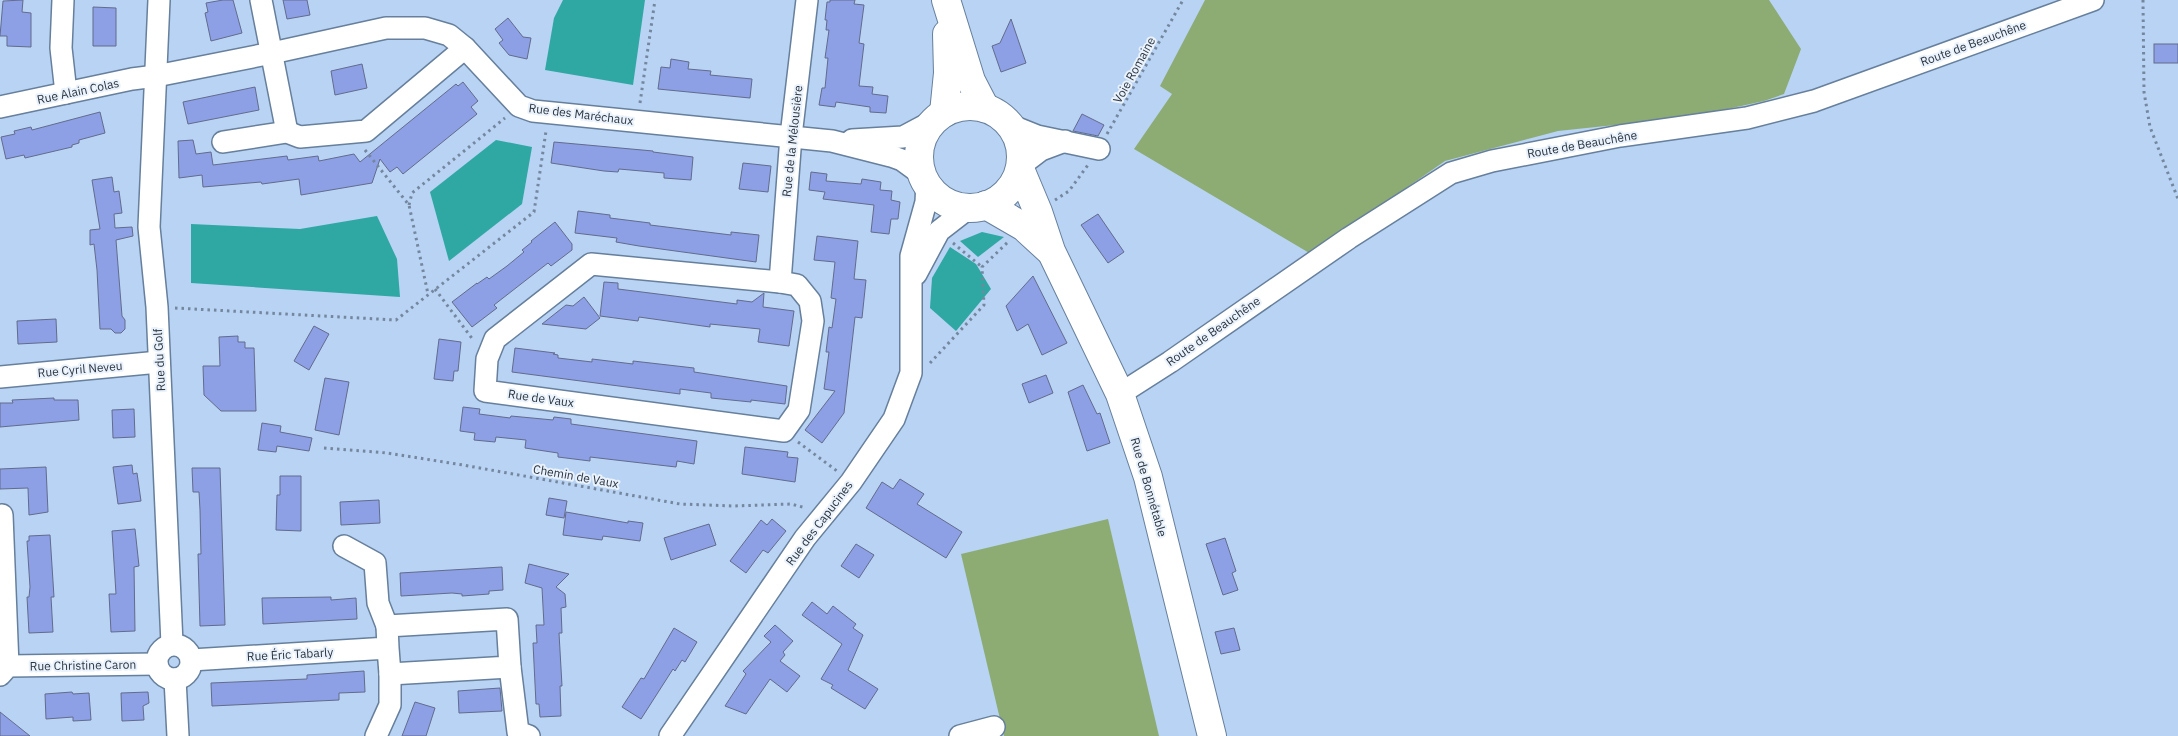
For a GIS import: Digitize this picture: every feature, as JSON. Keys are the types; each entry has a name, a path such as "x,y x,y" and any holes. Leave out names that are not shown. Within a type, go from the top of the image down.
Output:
{"main road":[{"path":"947,1 971,81 985,108"},
{"path":"939,117 948,73 947,1"},
{"path":"978,206 998,200 1008,191 1015,181 1022,155 1019,141 1012,126 1000,115 985,108 957,107 939,117 925,133 921,146 920,161 925,179 940,197 954,205 978,206 1031,219"},
{"name":"Rue de Bonnétable","path":"1020,167 1031,219 1051,251 1120,394 1148,476 1212,736"}],"street":[{"path":"63,0 62,48 66,93"},
{"name":"Rue du Golf","path":"159,0 149,227 157,308 172,644"},
{"path":"261,0 287,132"},
{"name":"Rue de la Mélousière","path":"780,282 791,136 807,0"},
{"name":"Route de Beauchêne","path":"1120,394 1170,362 1349,238 1450,173 1492,161 1620,136 1747,118 1814,101 2093,0"},
{"name":"Rue des Maréchaux","path":"156,76 386,28 425,28 449,35 465,48 519,106 533,111 832,141 902,160 925,179"},
{"path":"223,142 287,132 300,138 366,131 465,48"},
{"name":"Rue Alain Colas","path":"0,107 132,79 156,76"},
{"name":"Rue des Maréchaux","path":"832,141 903,137 939,117"},
{"path":"1012,126 1037,136 1099,149"},
{"path":"1020,167 1040,150 1066,141"},
{"name":"Rue des Capucines","path":"670,736 805,538 851,482 894,419 911,373 910,256 926,202 925,179"},
{"name":"Rue des Capucines","path":"910,291 919,267 939,231 978,206"},
{"name":"Rue de Vaux","path":"590,264 780,282 797,285 810,301 813,321 799,410 784,431 486,391 487,359 495,339 590,264"},
{"name":"Rue Cyril Neveu","path":"0,376 159,362"},
{"name":"Rue Christine Caron","path":"2,515 4,671 157,664"},
{"path":"344,546 375,563 378,604 387,626 390,705 376,736"},
{"path":"387,626 507,619 510,667 518,732 529,736"},
{"path":"172,644 184,648 191,660 187,673 175,679 164,676 157,664 160,650 172,644"},
{"name":"Rue Éric Tabarly","path":"191,660 388,648"},
{"path":"390,674 510,667"},
{"path":"175,679 178,736"},
{"path":"960,736 994,726"}],"path":[{"path":"637,121 655,0"},
{"name":"Voie Romaine","path":"982,267 1031,219 1069,191 1099,149 1183,0"},
{"path":"2143,0 2144,92 2150,127 2178,199"},
{"path":"428,294 409,205 412,193 519,106"},
{"path":"157,308 396,320 534,212 549,112"},
{"path":"351,133 409,205"},
{"path":"911,373 929,364 984,305 982,267 939,231"},
{"path":"435,289 487,359"},
{"path":"784,431 851,482"},
{"name":"Chemin de Vaux","path":"324,448 387,453 680,504 733,506 791,504 804,507 821,518"}],"shaded area":[{"path":"563,0 645,0 633,85 545,70 554,18"},
{"path":"1205,0 1769,0 1801,49 1784,94 1764,101 1691,117 1558,131 1445,161 1311,254 1134,149 1172,94 1160,86"},
{"path":"496,140 532,147 522,204 449,261 430,192"},
{"path":"377,216 397,259 400,297 191,283 191,224 300,229"},
{"path":"982,232 1004,237 978,257 960,241"},
{"path":"950,247 976,264 991,289 956,331 930,308 932,278"},
{"path":"1108,519 1159,736 1004,736 961,554"}],"building":[{"path":"23,0 22,12 31,13 31,47 7,46 7,36 0,36 3,1"},
{"path":"233,0 242,33 211,41 205,13 208,12 206,3"},
{"path":"283,0 307,0 310,15 287,19"},
{"path":"830,0 855,0 854,4 864,5 859,43 864,44 859,86 873,87 872,94 888,96 886,113 870,112 870,107 836,102 835,107 819,105 822,88 825,88 828,58 825,58 829,30 826,30 827,20 825,20 827,2 830,2"},
{"path":"93,7 116,8 116,46 93,46"},
{"path":"508,18 523,37 531,38 527,59 509,55 499,43 503,40 495,29"},
{"path":"1011,19 1026,63 1001,72 992,46 1000,43"},
{"path":"2154,44 2178,44 2178,63 2154,63"},
{"path":"671,59 689,62 688,69 711,71 710,75 752,79 750,98 658,89 661,67 670,68"},
{"path":"362,64 367,88 335,95 331,71"},
{"path":"463,82 478,101 471,107 477,114 403,174 397,167 390,172 380,159 372,183 301,195 299,179 262,184 261,182 203,187 202,175 179,178 178,141 193,140 196,154 211,152 213,165 287,156 288,160 318,156 319,161 354,154 360,162 456,84 458,86"},
{"path":"255,87 259,110 188,124 183,102"},
{"path":"100,112 105,133 79,140 79,143 72,145 72,147 25,158 24,155 6,159 1,137 15,134 14,131 31,127 32,130"},
{"path":"1082,114 1104,125 1098,136 1073,131"},
{"path":"554,142 653,151 693,157 691,180 664,178 664,173 619,169 618,172 604,171 551,163"},
{"path":"743,163 771,166 768,192 739,189"},
{"path":"811,172 827,174 826,181 861,184 862,179 881,182 880,190 892,191 891,200 900,202 898,219 891,219 889,234 871,232 874,205 823,199 825,192 809,190"},
{"path":"112,177 114,192 119,191 122,213 114,214 115,228 132,227 133,236 116,240 122,316 125,320 125,329 121,333 115,333 111,329 100,329 94,244 90,245 90,230 100,229 92,180"},
{"path":"578,211 610,215 610,218 650,223 650,225 731,235 731,232 759,235 756,262 639,246 616,242 617,238 575,233"},
{"path":"1098,214 1124,252 1108,263 1081,225"},
{"path":"555,222 572,244 572,250 551,266 548,263 494,305 497,308 472,327 452,302 477,283 487,277 489,279 507,266 524,252 522,250 531,241"},
{"path":"817,236 858,241 854,279 866,280 862,318 855,317 844,413 822,443 805,430 835,391 824,389 829,352 826,352 829,327 832,328 836,299 831,298 835,262 814,260"},
{"path":"1033,276 1067,343 1042,355 1028,324 1017,331 1006,306"},
{"path":"604,282 618,283 618,289 737,304 737,300 752,302 764,293 763,307 794,311 789,346 758,342 760,329 710,324 710,327 639,317 638,321 600,316"},
{"path":"584,297 600,318 586,329 542,324 566,305 573,306"},
{"path":"56,319 57,342 18,344 17,321"},
{"path":"314,326 329,334 309,370 294,361"},
{"path":"238,336 238,342 245,342 245,348 254,348 256,411 221,411 204,395 203,366 220,366 219,337"},
{"path":"439,339 461,342 458,371 454,371 453,381 434,379"},
{"path":"515,348 555,353 553,354 558,355 558,358 592,362 592,359 633,364 633,361 694,368 694,372 787,386 785,404 711,398 711,393 680,389 680,394 512,372"},
{"path":"1046,375 1053,393 1029,403 1022,384"},
{"path":"325,378 349,382 339,435 315,430"},
{"path":"1083,385 1097,414 1100,413 1110,443 1087,451 1068,392"},
{"path":"54,398 54,400 78,400 79,420 0,427 0,403 13,403 12,400"},
{"path":"463,407 480,409 479,414 510,418 511,416 553,420 554,417 571,419 571,424 697,441 694,464 677,461 676,467 590,457 590,461 558,457 558,453 525,448 526,440 496,437 495,442 474,440 475,433 460,431"},
{"path":"134,409 135,437 113,438 112,410"},
{"path":"262,423 281,426 280,432 312,438 309,451 277,446 276,452 258,450"},
{"path":"745,447 788,452 787,457 798,458 795,482 742,474"},
{"path":"132,465 133,474 137,473 141,501 118,504 113,467"},
{"path":"46,467 48,512 29,515 28,488 0,489 0,469"},
{"path":"192,468 220,468 225,625 200,626 198,554 201,554 200,510 199,492 193,492"},
{"path":"280,476 301,476 301,531 276,530 277,495 280,495"},
{"path":"900,479 924,494 917,504 962,532 946,558 866,508 882,482 893,489"},
{"path":"549,498 567,501 564,518 546,515"},
{"path":"379,500 380,523 341,525 340,502"},
{"path":"566,512 628,523 628,521 643,523 640,541 603,536 602,540 563,535"},
{"path":"772,519 786,531 768,553 763,550 746,573 730,561 761,520 767,525"},
{"path":"709,524 716,545 671,560 664,538"},
{"path":"135,529 139,566 134,567 135,631 111,632 109,594 116,594 112,531"},
{"path":"50,535 54,597 51,597 53,632 29,633 27,597 29,597 30,587 27,541 29,541 29,536"},
{"path":"1225,538 1236,571 1232,573 1238,590 1223,595 1206,544"},
{"path":"856,544 874,555 859,578 841,566"},
{"path":"529,564 569,574 556,587 565,594 566,607 561,608 562,633 559,633 562,686 560,686 561,716 540,717 539,704 536,704 533,643 537,643 536,625 544,625 542,588 525,583"},
{"path":"502,567 503,590 489,591 489,594 462,596 462,594 452,593 401,596 400,573"},
{"path":"331,597 331,600 356,598 357,619 263,624 262,598"},
{"path":"812,602 827,614 833,606 856,624 853,628 863,635 848,670 878,689 865,709 831,688 833,685 821,679 842,644 802,615"},
{"path":"775,625 793,641 783,652 785,655 780,661 800,676 787,692 770,679 746,714 725,706 746,674 743,671 771,642 764,636"},
{"path":"674,628 697,642 685,662 682,660 675,671 673,669 641,719 622,707 641,678 644,679"},
{"path":"1234,628 1240,650 1221,654 1215,632"},
{"path":"364,671 365,692 339,693 339,700 212,706 211,683 307,679 307,675"},
{"path":"500,688 502,711 459,713 458,691"},
{"path":"72,692 73,694 89,693 91,720 73,721 73,717 46,719 45,694"},
{"path":"148,692 149,703 143,706 144,720 122,721 121,693"},
{"path":"415,702 435,708 426,736 402,736"},
{"path":"0,712 30,736 0,736"}]}
